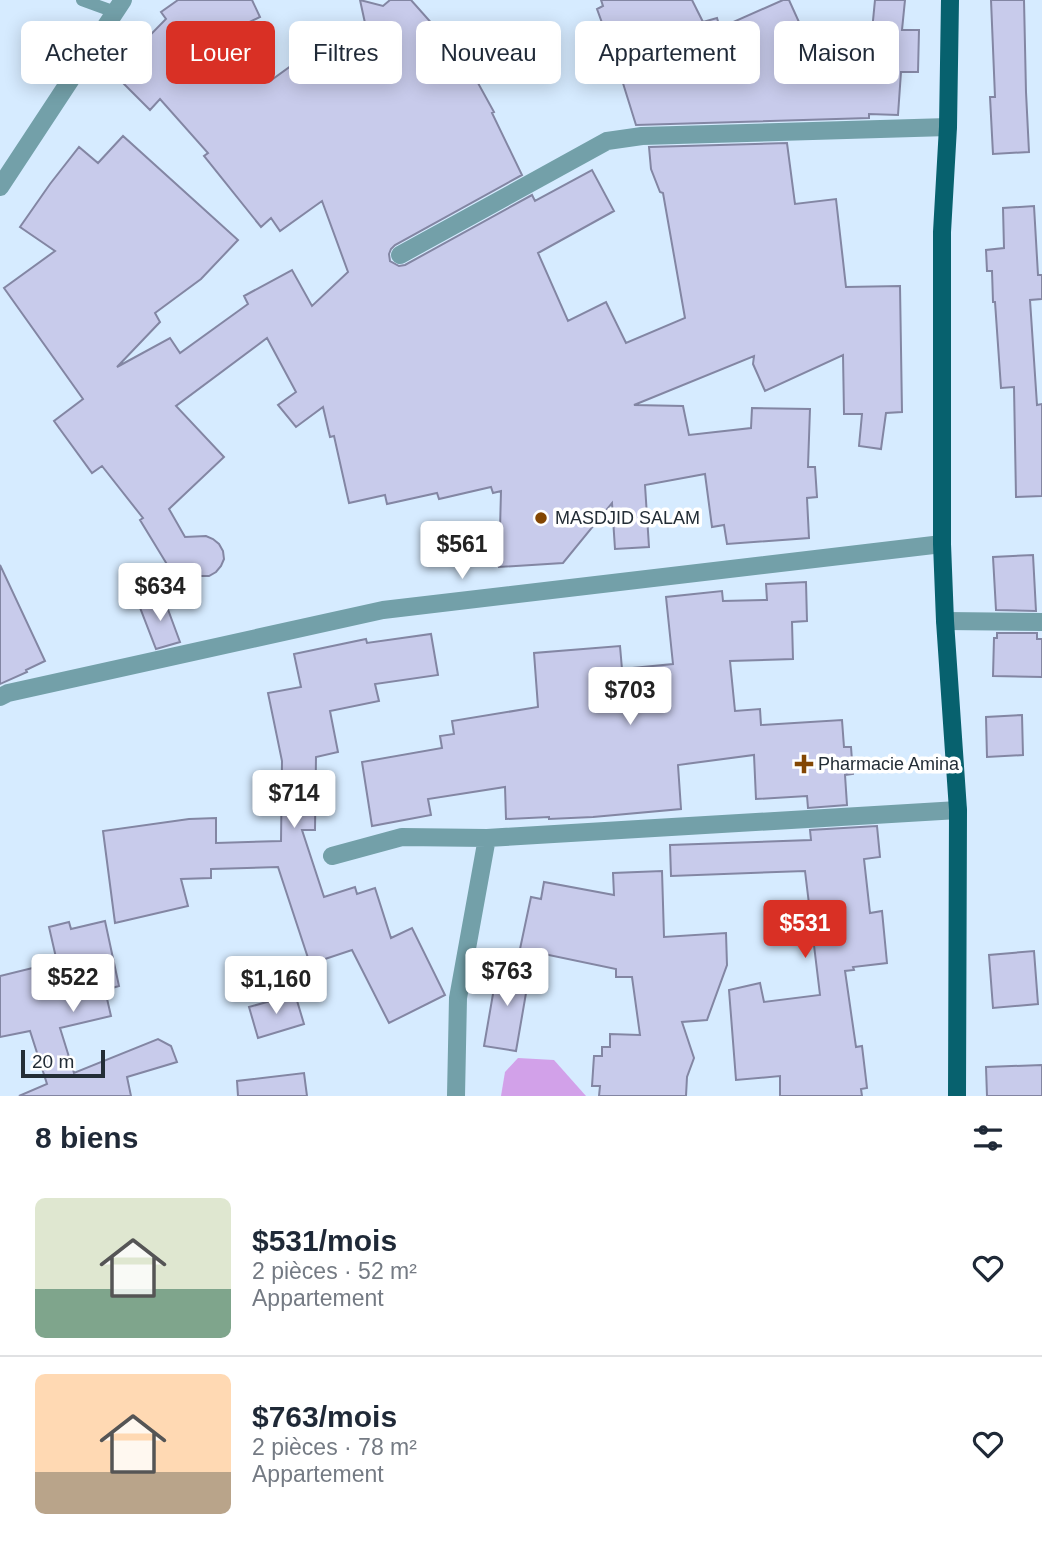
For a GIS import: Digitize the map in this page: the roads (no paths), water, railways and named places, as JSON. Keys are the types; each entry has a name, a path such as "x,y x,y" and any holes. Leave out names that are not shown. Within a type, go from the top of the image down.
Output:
{"main road":[{"path":"950,0 948,127 942,232 942,544 958,810 957,1096"}],"street":[{"path":"0,187 119,6"},
{"path":"400,255 607,141 642,136 948,127"},
{"path":"0,697 8,693 383,610 942,544"},
{"path":"945,621 1042,622"},
{"path":"332,856 402,837 487,838 958,810"},
{"path":"456,1096 458,998 487,838"}],"lane":[{"path":"82,0 119,6"}],"place":[{"name":"MASDJID SALAM","path":"541,518"},
{"name":"Pharmacie Amina","path":"804,764"}]}
